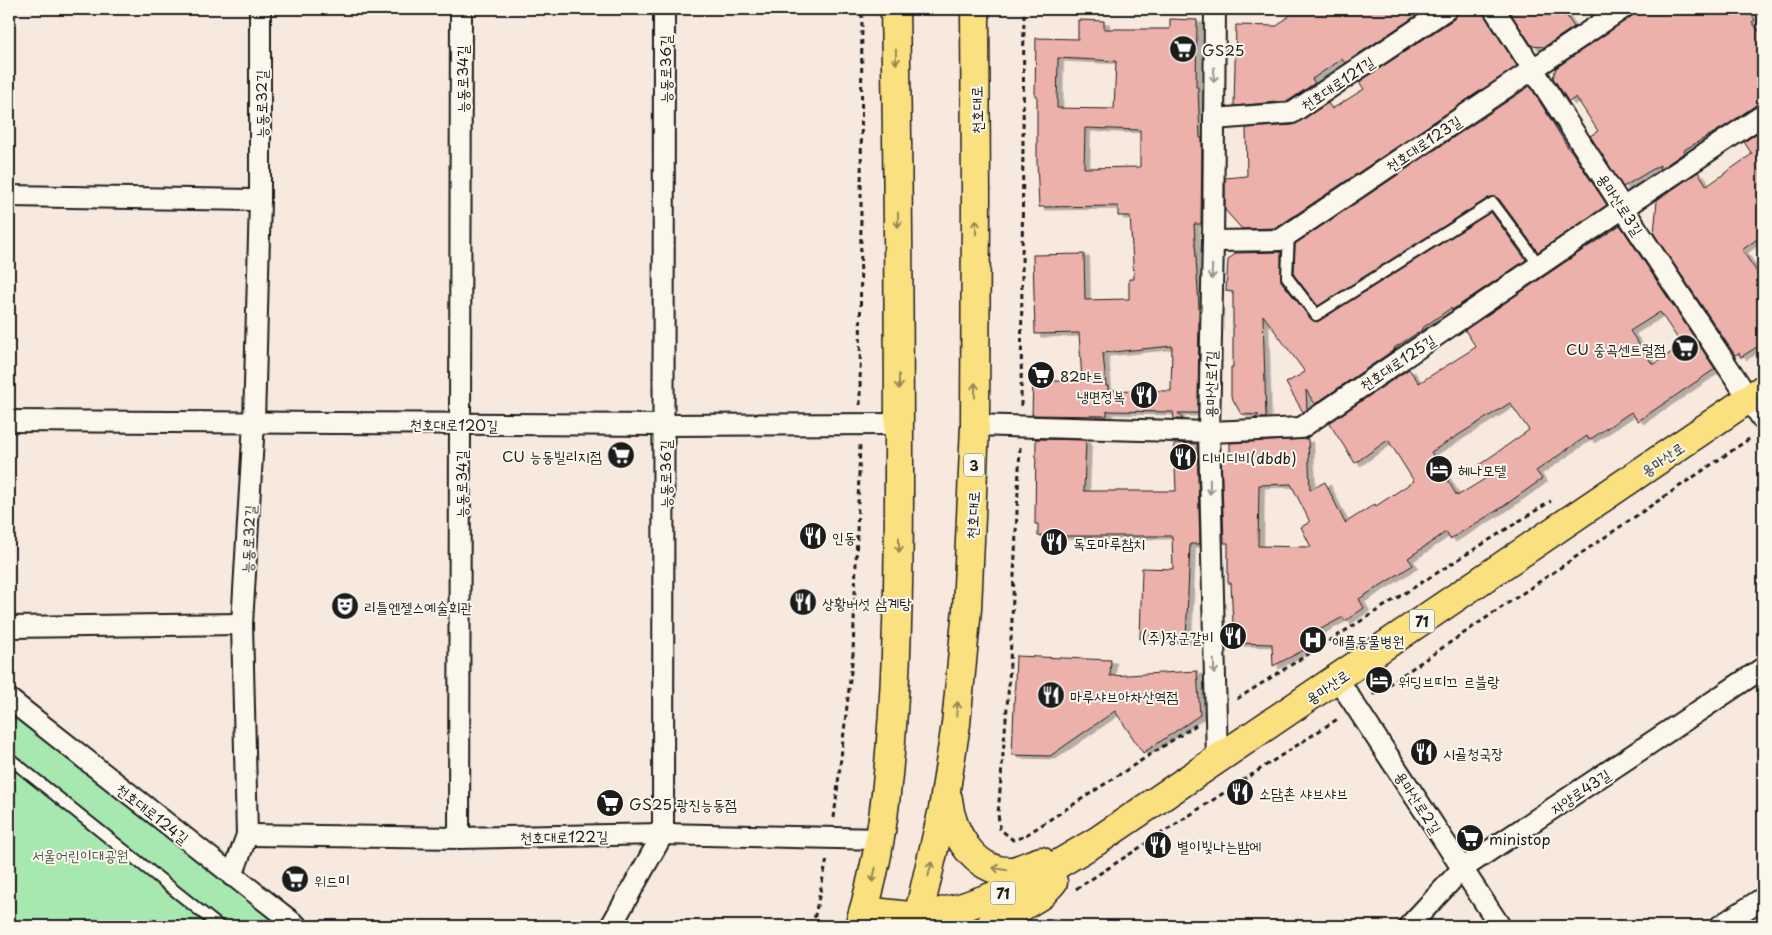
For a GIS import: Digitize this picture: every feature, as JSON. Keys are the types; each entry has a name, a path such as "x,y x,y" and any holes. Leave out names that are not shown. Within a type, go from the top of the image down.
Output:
{"main road":[{"path":"862,918 874,875 886,802 895,699 899,612 898,198 895,9"},
{"name":"천호대로","path":"917,922 937,840 946,788 956,724 967,609 975,425 975,9"},
{"name":"용마산로","path":"862,918 917,922 1005,892 1033,879 1081,851 1337,678 1758,410"},
{"path":"946,788 949,809 962,841 974,856 986,866 998,870 1013,871 1025,865 1081,851"},
{"path":"990,926 1041,895 1081,851"}],"street":[{"name":"능동로32길","path":"232,876 247,835 242,624 254,422 260,200 260,9"},
{"name":"능동로34길","path":"458,838 461,9"},
{"name":"능동로36길","path":"611,926 663,834 664,9"},
{"path":"1201,9 1220,9"},
{"name":"용마산로1길","path":"1215,9 1209,432 1217,760"},
{"name":"천호대로121길","path":"1214,119 1292,113 1447,9"},
{"name":"용마산로3길","path":"1494,9 1623,208 1758,410"},
{"name":"천호대로123길","path":"1213,241 1280,240 1622,9"},
{"name":"천호대로125길","path":"975,425 1209,432 1301,428 1623,208 1763,115"},
{"path":"9,196 260,200"},
{"name":"천호대로120길","path":"9,421 664,425 899,424"},
{"path":"9,626 242,624"},
{"name":"자양로43길","path":"1409,926 1462,870 1763,668"},
{"name":"용마산로2길","path":"1337,678 1500,926"},
{"name":"천호대로124길","path":"9,699 297,926"},
{"name":"천호대로122길","path":"247,835 458,838 663,834 881,839"},
{"path":"1720,926 1763,898"}],"lane":[{"path":"1289,233 1287,277 1316,315 1493,203 1540,265"},
{"path":"9,758 219,926"}],"path":[{"path":"811,926 814,920 832,838 852,654 860,424 862,9"},
{"path":"1072,892 1356,707 1758,410"},
{"path":"1013,840 1022,838 1215,713 1552,500"}],"green space":[{"name":"서울어린이대공원","path":"9,707 287,926 9,926"}],"building":[{"path":"1297,9 1426,9 1345,63 1342,59 1312,79 1315,83 1288,101 1234,106 1236,25 1277,26"},
{"path":"1459,9 1482,9 1517,66 1276,228 1242,229 1225,210 1225,178 1247,176 1246,128 1293,125 1328,103 1332,109 1364,89 1359,82 1454,19"},
{"path":"1508,9 1562,9 1574,27 1544,47 1532,46"},
{"path":"1642,9 1747,9 1755,20 1752,22 1763,37 1763,103 1756,105 1727,125 1684,150 1685,152 1659,170 1660,165 1623,187 1590,136 1598,131 1576,97 1569,102 1553,78 1556,68"},
{"path":"1170,19 1197,20 1196,87 1198,87 1200,138 1202,138 1201,224 1194,224 1199,308 1198,413 1178,413 1183,419 1174,419 1173,412 1107,411 1107,416 1032,415 1033,381 1082,381 1079,333 1035,334 1033,255 1084,254 1085,300 1129,299 1129,279 1134,279 1130,216 1118,216 1118,206 1039,207 1037,96 1035,96 1036,38 1078,39 1078,20 1104,21 1104,29 1170,29","holes":["1058,58 1116,61 1114,109 1057,108","1085,128 1140,130 1140,167 1084,168","1172,346 1171,391 1108,390 1103,353"]},
{"path":"1530,86 1607,205 1538,252 1499,199 1490,197 1318,306 1294,275 1295,244"},
{"path":"1763,129 1763,235 1742,250 1763,281 1763,343 1741,357 1739,353 1735,355 1654,234 1657,200 1698,172 1707,186 1752,154 1744,142"},
{"path":"1491,212 1526,260 1452,310 1451,308 1315,404 1306,390 1307,410 1303,412 1286,383 1305,372 1263,315 1266,418 1255,418 1259,415 1241,414 1231,396 1233,292 1226,291 1228,260 1236,253 1281,252 1281,281 1311,319 1317,322"},
{"path":"1620,225 1715,369 1638,421 1631,412 1589,440 1587,436 1536,471 1542,479 1501,508 1450,539 1446,532 1408,558 1413,565 1359,599 1364,608 1345,621 1343,617 1301,640 1306,649 1273,666 1272,644 1234,643 1231,583 1228,583 1228,543 1224,543 1221,453 1230,453 1230,443 1308,439 1310,490 1325,482 1345,523 1375,504 1376,506 1414,481 1388,440 1355,463 1329,423 1409,369 1419,383 1476,347 1465,330","holes":["1660,312 1682,345 1653,365 1630,331","1510,403 1529,430 1479,465 1488,477 1457,496 1431,452","1291,484 1310,522 1301,527 1311,547 1258,546 1259,485"]},
{"path":"1036,439 1086,440 1084,491 1176,491 1174,443 1197,444 1200,544 1190,544 1186,641 1140,639 1142,568 1173,569 1172,536 1038,536 1038,524 1035,524"},
{"path":"1016,656 1111,660 1110,676 1197,671 1200,715 1143,753 1115,711 1050,756 1012,755"}],"place":[{"name":"GS25","path":"1183,49"},
{"name":"CU 중곡센트럴점","path":"1685,348"},
{"name":"82마트","path":"1041,375"},
{"name":"냉면정복","path":"1144,395"},
{"name":"CU 능동빌리지점","path":"621,455"},
{"name":"디비디비(dbdb)","path":"1183,457"},
{"name":"헤나모텔","path":"1439,469"},
{"name":"인동","path":"813,536"},
{"name":"독도마루참치","path":"1054,542"},
{"name":"상황버섯 삼계탕","path":"803,602"},
{"name":"리틀엔젤스예술회관","path":"345,606"},
{"name":"(주)장군갈비","path":"1233,636"},
{"name":"애플동물병원","path":"1313,640"},
{"name":"워딩브띠끄 르블랑","path":"1379,680"},
{"name":"마루샤브아차산역점","path":"1051,695"},
{"name":"시골청국장","path":"1424,752"},
{"name":"소담촌 샤브샤브","path":"1240,792"},
{"name":"GS25 광진능동점","path":"610,803"},
{"name":"ministop","path":"1470,838"},
{"name":"별이빛나는밤에","path":"1158,845"},
{"name":"위드미","path":"295,879"}]}
